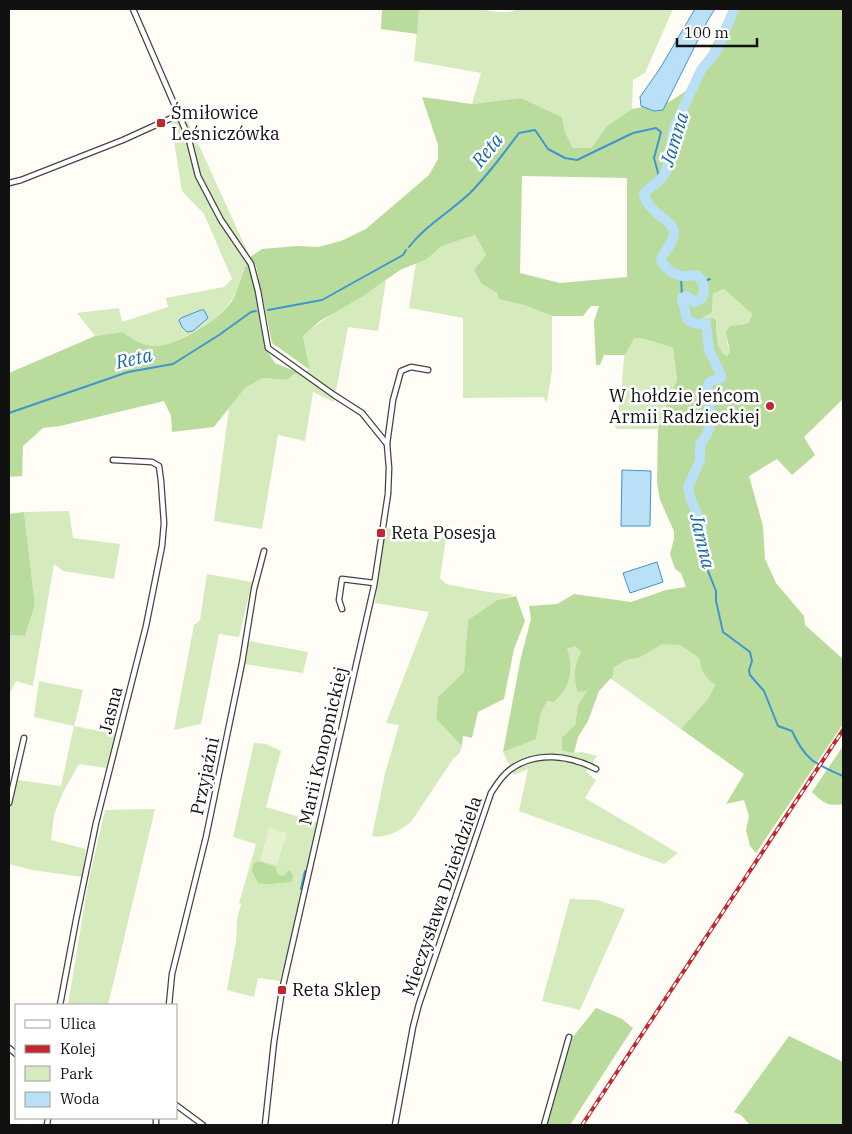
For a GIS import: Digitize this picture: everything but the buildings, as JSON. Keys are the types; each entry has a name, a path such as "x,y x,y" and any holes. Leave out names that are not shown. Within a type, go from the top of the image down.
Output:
{"street":[{"path":"132,9 188,136 198,176 221,220 252,264 268,348 362,413 387,444"},
{"path":"9,183 123,140 178,115"},
{"name":"Marii Konopnickiej","path":"265,1125 282,990 374,584 388,494 389,468 387,444 393,400 401,371 411,367 428,370"},
{"name":"Jasna","path":"60,1004 94,833 146,626 164,536 159,466 152,462 113,460"},
{"name":"Przyjaźni","path":"168,1004 172,974 206,838 242,663 254,589 264,551"},
{"path":"342,609 340,600 342,579 374,584"},
{"path":"9,803 24,738"},
{"name":"Mieczysława Dzieńdziela","path":"395,1125 413,1027 491,793 500,779 510,770 524,762 539,758 566,758 587,764 596,769"},
{"path":"544,1125 570,1037"},
{"path":"178,1106 203,1125"}],"green space":[{"path":"472,8 508,12 517,9 673,9 645,73 633,80 632,109 607,126 591,148 573,148 565,132 562,117 521,98 472,104 481,73 414,61 419,9"},
{"path":"382,9 419,9 417,34 381,29"},
{"path":"730,9 843,9 843,399 804,437 815,455 792,475 777,459 749,476 763,526 765,559 776,583 804,616 805,625 843,659 843,724 756,853 750,846 746,830 749,816 744,800 726,804 744,774 681,729 708,699 715,685 702,671 699,658 680,645 662,644 639,658 627,660 614,667 613,676 599,691 588,721 578,737 574,753 562,750 562,737 575,725 578,705 587,691 578,692 575,682 576,667 581,653 575,646 567,649 570,671 567,685 554,702 547,701 540,715 536,739 503,752 521,657 531,619 529,606 557,604 574,594 631,602 666,590 686,587 681,573 675,569 670,554 674,531 660,500 657,483 658,429 677,380 673,348 645,339 634,338 625,355 604,355 600,365 596,365 594,321 599,306 591,306 583,316 552,316 524,305 499,299 497,293 482,284 474,270 486,255 475,235 442,246 427,259 400,270 360,298 320,321 303,336 310,370 272,343 256,266 250,257 262,249 297,246 318,247 341,241 366,229 429,175 438,159 438,145 422,97 472,104 521,98 562,117 565,132 573,148 591,148 607,126 632,109 669,102 686,91 709,52","holes":["522,176 627,178 627,277 560,283 520,273","724,289 752,314 749,323 730,326 726,332 730,352 727,356 720,349 716,320 713,318 707,320 702,318 712,312 713,294"]},
{"path":"186,117 250,257 249,264 246,265 236,293 226,308 207,324 184,337 173,342 153,346 141,343 122,332 95,336 77,313 119,308 122,322 168,307 166,298 224,287 232,279 204,214 182,191 171,123"},
{"path":"475,235 486,255 482,284 497,293 500,299 524,305 552,316 552,370 547,402 543,397 463,398 463,318 409,308 416,263 427,259 442,246"},
{"path":"249,264 265,347 275,363 297,372 287,380 263,378 245,388 214,427 172,432 171,416 164,401 60,426 43,428 23,446 22,476 9,477 9,373 95,336 122,332 141,343 153,346 173,342 208,324 226,308 234,297 246,265"},
{"path":"386,280 378,331 348,327 334,402 313,392 305,441 278,435 262,529 214,521 229,408 245,388 263,378 287,380 297,372 310,370 303,336"},
{"path":"724,289 752,314 749,323 739,324 727,342 730,352 727,356 720,349 716,320 701,318 712,312 713,294"},
{"path":"633,338 645,339 673,348 677,380 658,429 618,429 615,427 622,385 624,357"},
{"path":"69,511 73,538 120,544 114,579 63,571 54,564 33,686 16,681 9,695 9,635 25,636 35,605 24,512"},
{"path":"24,512 35,605 25,636 9,635 9,514"},
{"path":"386,528 446,538 440,578 446,584 514,595 497,600 468,620 464,672 438,697 436,719 462,746 459,754 453,759 411,822 393,833 377,837 372,836 385,774 399,725 386,723 429,612 375,603"},
{"path":"207,574 252,582 239,637 219,634 201,724 174,730 194,625 200,620"},
{"path":"516,596 525,621 514,649 504,699 478,712 472,738 463,736 462,746 436,719 438,697 464,672 468,620 497,600"},
{"path":"249,641 308,652 303,673 245,664"},
{"path":"662,643 680,645 699,658 702,671 715,685 708,699 681,729 610,678 613,676 614,667 627,660 639,658"},
{"path":"575,646 581,654 588,691 578,705 575,725 562,737 574,753 582,752 597,756 586,772 596,780 585,798 678,853 664,864 519,811 528,769 514,775 503,752 515,746 540,715 547,701 554,702 560,696 567,684 568,678 567,649"},
{"path":"39,681 83,690 74,726 34,717"},
{"path":"74,726 115,734 106,768 79,764 63,792 54,815 51,840 86,849 82,877 32,870 9,864 9,811 18,780 61,786"},
{"path":"254,743 266,744 281,751 266,807 320,823 280,981 258,978 254,997 227,990 236,941 237,919 241,904 239,903 256,844 233,837"},
{"path":"843,746 843,804 829,804 822,801 812,792"},
{"path":"155,809 108,1004 68,1004 88,884 105,810"},
{"path":"269,828 287,833 277,865 260,861"},
{"path":"259,861 276,867 277,874 281,876 285,875 288,870 290,871 293,875 292,882 258,883 252,871 253,864"},
{"path":"570,899 597,900 625,909 580,1010 542,1001"},
{"path":"596,1008 622,1019 633,1028 570,1125 547,1125 573,1037"},
{"path":"789,1036 843,1062 843,1125 750,1125 741,1115 734,1112"}],"water":[{"name":"Jamna","path":"695,9 715,9 663,110 654,111 641,106 640,97 659,70"},
{"path":"204,310 208,318 193,331 187,332 179,320"},
{"path":"622,470 651,471 650,526 621,526"},
{"path":"657,562 663,582 630,593 623,573"}],"waterway":[{"name":"Jamna","path":"703,546 702,527 688,487 700,460 700,444 707,434 712,421 707,398 708,384 721,378 721,375 709,350 706,323 696,324 690,321 686,317 682,301 682,298 686,296 695,302 702,298 704,288 702,281 694,275 684,276 676,274 664,265 661,259 672,241 674,232 668,222 651,208 644,194 666,172 674,128 701,70 718,49 734,9"},
{"name":"Reta","path":"409,247 430,225 470,193 519,133 535,130 548,149 565,158 577,160 633,133 656,128 661,132 654,158 660,180"},
{"name":"Reta","path":"268,310 322,300 403,255 406,250"},
{"path":"681,276 682,298"},
{"name":"Jamna","path":"703,282 710,279"},
{"name":"Reta","path":"9,413 128,372 173,364 251,312 256,311"},
{"name":"Jamna","path":"703,546 708,571 716,591 716,601 723,632 750,652 752,661 749,670 750,675 764,691 778,726 792,731 806,755 812,760 843,776"},
{"name":"Jamna","path":"698,549 703,546"},
{"path":"301,889 305,871"}],"railway":[{"path":"582,1125 843,730"}],"place":[{"name":"Śmiłowice Leśniczówka","path":"161,123"},
{"name":"W hołdzie jeńcom Armii Radzieckiej","path":"770,406"},
{"name":"Reta Posesja","path":"381,533"},
{"name":"Reta Sklep","path":"282,990"}]}
